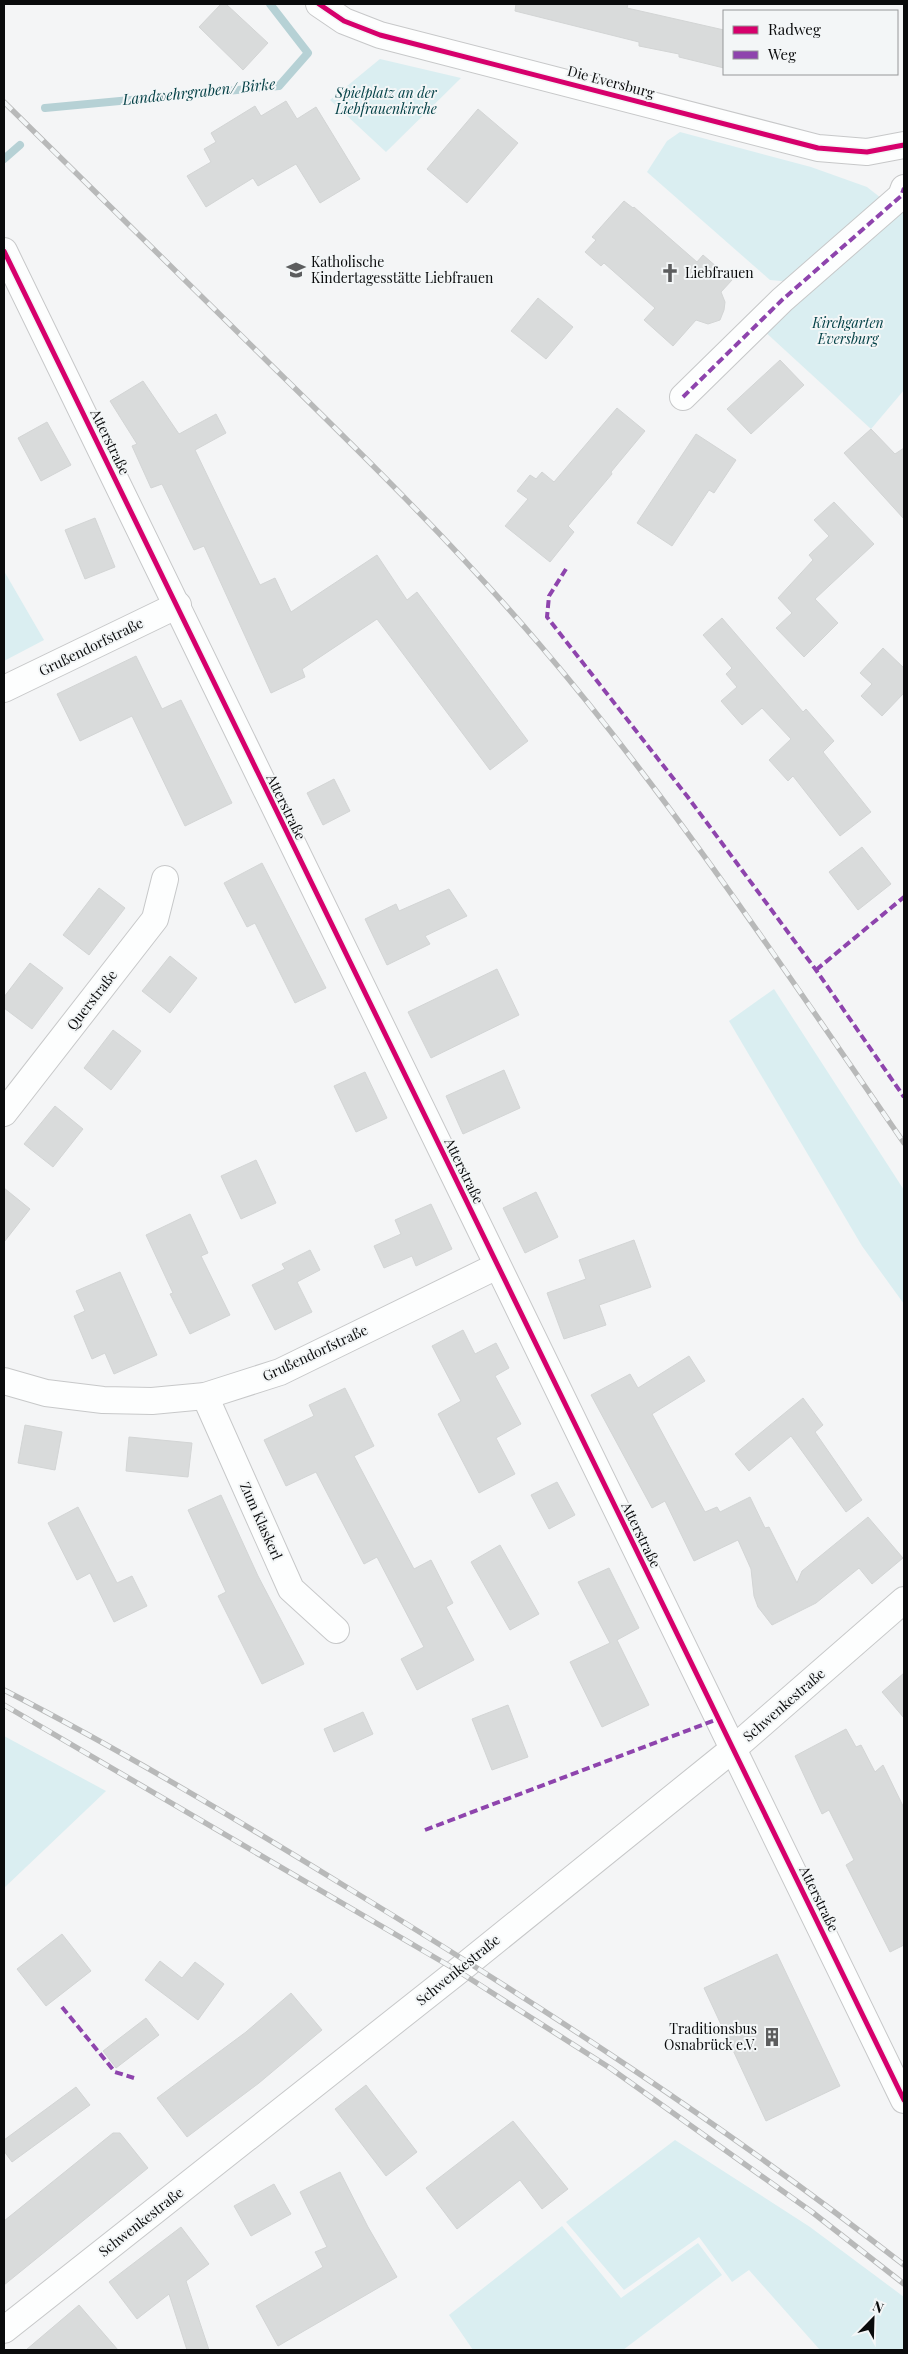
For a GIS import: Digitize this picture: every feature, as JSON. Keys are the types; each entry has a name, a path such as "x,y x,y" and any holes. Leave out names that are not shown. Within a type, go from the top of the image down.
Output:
{"street":[{"name":"Die Eversburg","path":"319,4 344,21 380,35 818,148 867,152 904,145"},
{"path":"683,397 782,300 901,196 904,188"},
{"name":"Atterstraße","path":"4,251 178,605 288,837 904,2100"},
{"name":"Grußendorfstraße","path":"4,690 178,605"},
{"name":"Querstraße","path":"4,1113 155,919 164,879"},
{"name":"Grußendorfstraße","path":"4,1381 46,1393 103,1400 152,1401 205,1396 280,1372 497,1266"},
{"name":"Zum Klaskerl","path":"205,1396 291,1589 336,1630"},
{"name":"Schwenkestraße","path":"4,2330 458,1971 733,1749 904,1600"}],"green space":[{"name":"Spielplatz an der Liebfrauenkirche","path":"380,59 461,78 386,152 330,100"},
{"path":"680,132 811,167 867,187 881,198 791,282 770,280 647,172 667,141"},
{"name":"Kirchgarten Eversburg","path":"904,210 904,390 871,429 762,329"},
{"path":"4,571 44,640 4,661"},
{"path":"774,989 904,1190 904,1304 862,1246 729,1021"},
{"path":"4,1736 106,1791 4,1888"},
{"path":"675,2140 810,2227 904,2297 904,2350 820,2350 749,2270 732,2282 699,2237 624,2290 566,2222"},
{"path":"562,2226 621,2298 698,2243 722,2275 623,2350 473,2350 449,2315"}],"building":[{"path":"221,4 226,4 268,43 243,70 199,27"},
{"path":"516,4 628,4 627,8 723,30 723,68 679,57 679,54 639,46 639,42 515,11"},
{"path":"286,101 297,119 316,107 360,179 320,203 296,164 258,186 253,178 206,207 187,176 211,162 204,149 216,142 211,133 255,106 261,116"},
{"path":"478,109 518,143 467,203 427,169"},
{"name":"Liebfrauen","path":"624,201 634,207 697,262 703,255 732,280 721,292 725,302 720,320 708,324 696,320 673,346 644,320 655,308 604,263 601,266 585,252 596,240 592,237"},
{"path":"538,298 573,327 546,359 511,331"},
{"path":"780,360 804,385 751,434 727,409"},
{"path":"143,381 179,434 216,414 226,433 195,450 260,585 275,578 291,612 377,555 407,600 417,592 528,741 490,770 377,619 302,669 305,677 271,693 204,546 194,550 162,484 151,488 132,446 137,444 110,401"},
{"path":"617,408 645,431 568,526 574,532 550,562 505,526 528,499 517,491 530,475 536,479 542,472 554,482"},
{"path":"47,422 71,465 41,481 18,438"},
{"path":"871,429 895,454 904,448 904,519 844,453"},
{"path":"696,434 736,460 714,493 709,490 672,546 637,523"},
{"path":"834,502 874,544 815,599 838,623 804,657 776,628 792,613 778,598 813,560 809,555 829,536 814,520"},
{"path":"95,518 115,567 85,579 65,530"},
{"path":"722,618 803,712 806,709 834,741 823,752 871,812 840,836 793,776 788,781 769,760 791,739 762,708 742,725 721,701 737,687 726,674 732,668 703,635"},
{"path":"883,648 904,668 904,693 882,716 861,696 872,684 860,673"},
{"path":"136,656 162,709 181,700 232,803 185,826 132,716 80,741 57,694"},
{"path":"334,779 350,811 323,825 307,793"},
{"path":"862,847 891,884 858,910 829,872"},
{"path":"262,863 326,988 295,1003 255,923 247,927 224,883"},
{"path":"99,888 125,908 89,955 63,935"},
{"path":"449,889 467,916 425,936 430,944 387,965 365,919 396,904 399,911"},
{"path":"170,956 197,978 170,1013 142,991"},
{"path":"30,963 63,988 32,1029 4,1008 4,997"},
{"path":"497,969 519,1015 431,1058 408,1012"},
{"path":"113,1030 141,1051 111,1090 84,1068"},
{"path":"504,1070 520,1108 463,1134 446,1096"},
{"path":"365,1072 387,1118 356,1132 334,1086"},
{"path":"55,1106 83,1129 53,1167 24,1144"},
{"path":"256,1160 276,1203 241,1219 221,1176"},
{"path":"4,1188 30,1209 4,1242"},
{"path":"536,1192 558,1237 525,1253 503,1208"},
{"path":"431,1204 452,1249 416,1266 412,1256 384,1268 374,1246 401,1234 395,1220"},
{"path":"190,1214 208,1253 201,1256 230,1315 190,1334 170,1294 173,1293 146,1235"},
{"path":"634,1240 651,1287 599,1305 606,1325 564,1339 547,1293 586,1279 579,1260"},
{"path":"310,1250 320,1270 297,1282 312,1312 275,1330 252,1285 285,1269 282,1264"},
{"path":"120,1272 157,1355 114,1374 105,1353 92,1359 74,1316 85,1311 76,1291"},
{"path":"463,1330 475,1354 496,1343 509,1368 495,1376 521,1424 496,1438 515,1474 479,1493 438,1414 461,1401 432,1346"},
{"path":"689,1356 705,1381 652,1414 705,1512 717,1507 720,1512 750,1497 765,1528 769,1527 797,1583 802,1571 868,1517 903,1558 872,1584 859,1568 816,1603 772,1625 758,1607 754,1596 751,1569 738,1540 694,1561 665,1501 652,1508 591,1395 630,1374 638,1388"},
{"path":"345,1388 374,1446 354,1456 414,1569 431,1560 453,1603 446,1607 474,1660 417,1690 401,1659 424,1647 377,1557 364,1564 316,1472 286,1486 264,1440 314,1416 309,1405"},
{"path":"803,1398 823,1425 815,1432 862,1500 846,1512 791,1436 749,1471 735,1454"},
{"path":"25,1425 62,1432 55,1470 18,1463"},
{"path":"129,1437 192,1443 188,1477 126,1471"},
{"path":"557,1482 575,1515 549,1529 531,1495"},
{"path":"221,1495 258,1576 304,1664 262,1684 218,1596 226,1592 188,1510"},
{"path":"78,1507 117,1583 132,1576 147,1606 114,1622 90,1573 77,1580 48,1523"},
{"path":"500,1545 539,1614 510,1630 471,1562"},
{"path":"609,1568 639,1628 617,1640 649,1705 602,1727 570,1662 610,1643 578,1582"},
{"path":"904,1673 904,1718 882,1692"},
{"path":"508,1705 528,1757 492,1770 472,1719"},
{"path":"363,1712 373,1734 334,1752 324,1729"},
{"path":"846,1729 856,1747 861,1745 875,1772 883,1765 904,1808 904,1945 890,1952 846,1865 854,1860 829,1810 822,1814 795,1756"},
{"path":"62,1934 91,1971 46,2006 17,1969"},
{"name":"Traditionsbus Osnabrück e.V.","path":"777,1954 840,2086 766,2121 704,1988"},
{"path":"160,1961 182,1978 195,1962 224,1984 198,2020 145,1980"},
{"path":"291,1993 322,2030 259,2083 187,2137 157,2098 246,2032"},
{"path":"146,2018 159,2035 116,2068 103,2051"},
{"path":"366,2085 417,2152 386,2176 335,2109"},
{"path":"76,2087 90,2105 12,2162 4,2151 4,2140"},
{"path":"513,2121 568,2189 542,2209 520,2180 457,2229 426,2188"},
{"path":"113,2133 120,2133 148,2168 4,2285 4,2221"},
{"path":"340,2172 368,2227 397,2277 278,2346 256,2306 323,2267 315,2252 327,2247 300,2192"},
{"path":"274,2184 291,2214 251,2236 234,2206"},
{"path":"181,2227 209,2264 186,2281 209,2350 187,2350 169,2294 137,2319 109,2282"},
{"path":"79,2305 118,2350 26,2350"}],"waterway":[{"name":"Landwehrgraben/ Birke","path":"45,108 279,86 308,53 270,4"},
{"name":"Landwehrgraben/ Birke","path":"4,159 20,145"}],"railway":[{"path":"4,102 371,464 474,571 540,645 637,765 683,827 904,1143"},
{"path":"4,1690 135,1761 221,1811 420,1932 562,2022 769,2164 904,2265"},
{"path":"4,1705 458,1971 610,2068 812,2212 904,2284"}],"marked path":[{"path":"683,397 782,300 901,196 904,188"},
{"path":"566,569 549,596 547,617 687,796 816,970 904,1097"},
{"path":"816,970 904,897"},
{"path":"425,1830 718,1719"},
{"path":"62,2007 115,2072 134,2078"}],"cycle path":[{"path":"319,4 344,21 380,35 818,148 867,152 904,145"},
{"path":"4,251 904,2100"}],"place":[{"name":"Katholische Kindertagesstätte Liebfrauen","path":"296,270"},
{"name":"Liebfrauen","path":"670,273"},
{"name":"Traditionsbus Osnabrück e.V.","path":"772,2037"}]}
